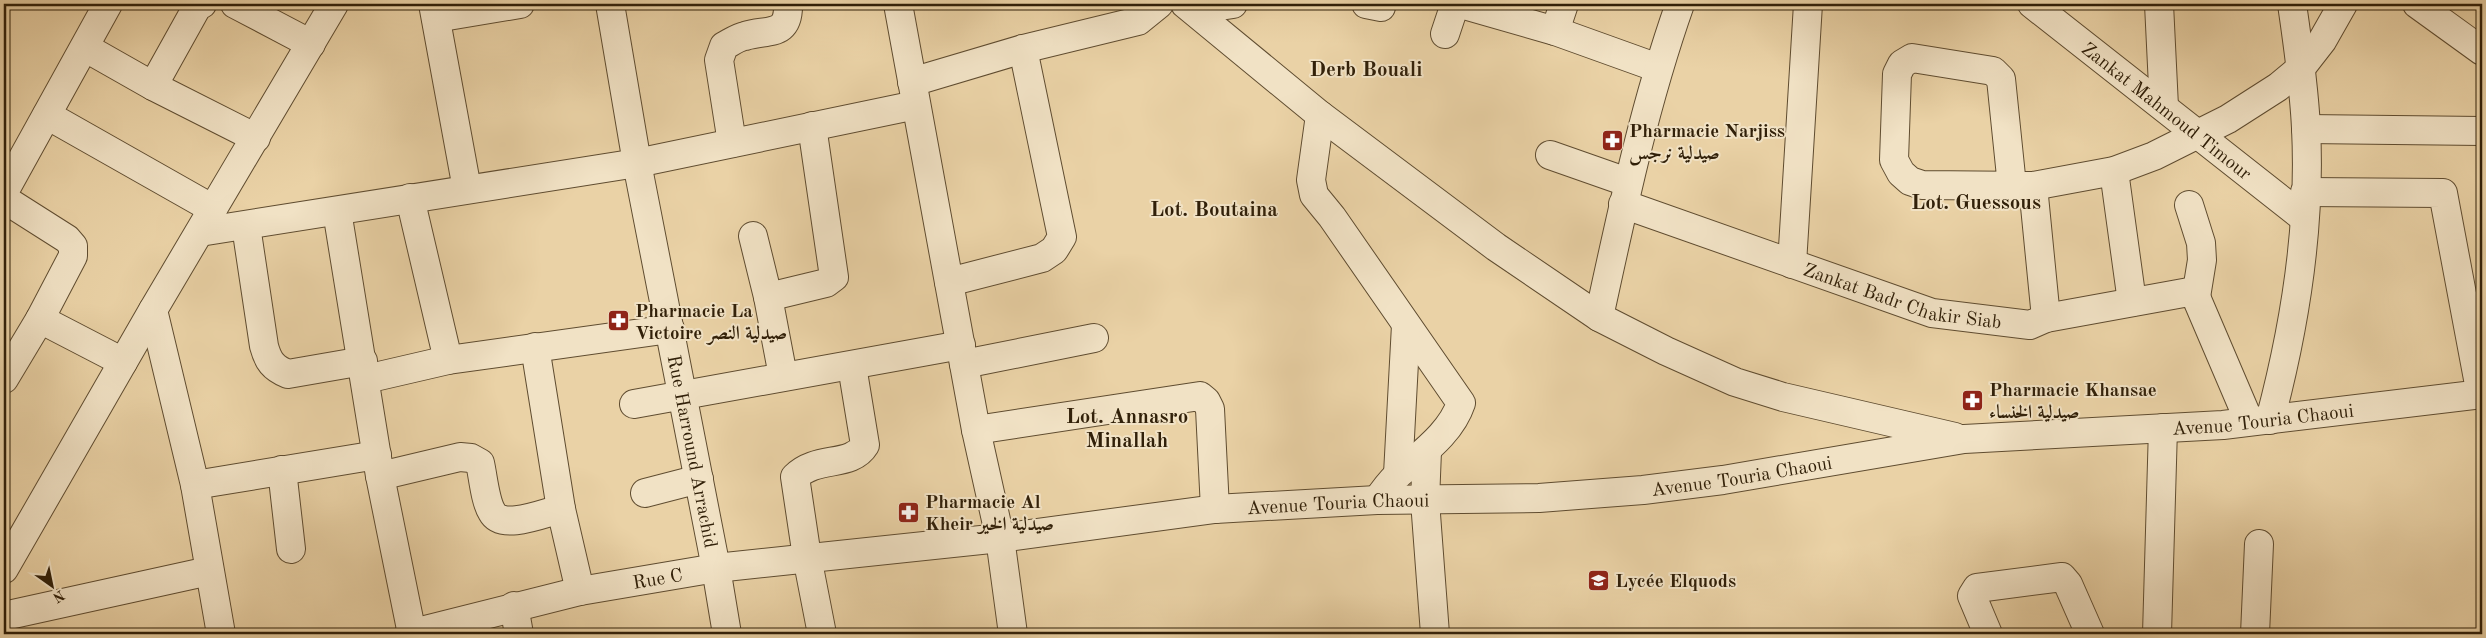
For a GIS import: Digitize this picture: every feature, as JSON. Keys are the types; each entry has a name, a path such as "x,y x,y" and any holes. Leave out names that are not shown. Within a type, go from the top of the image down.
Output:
{"street":[{"path":"4,380 40,320 73,256 73,246 67,240 5,188 86,48 108,4"},
{"path":"153,86 197,7 202,4"},
{"path":"235,4 311,44"},
{"path":"7,554 207,221 334,4"},
{"path":"468,189 435,11 520,4"},
{"name":"Rue Harround Arrachid","path":"610,4 637,163 699,479 727,634"},
{"path":"732,142 718,60 724,46 743,36 780,29 788,20 788,4"},
{"path":"898,4 976,430 1000,538 1013,634"},
{"path":"47,115 207,221 246,226 410,198 637,163 812,126 914,93 1023,49 1138,21 1159,4"},
{"path":"1190,7 1233,4"},
{"path":"1445,34 1455,4"},
{"path":"1461,4 1555,31 1658,68"},
{"path":"1555,31 1564,4"},
{"path":"1599,317 1625,193 1658,68 1680,4"},
{"path":"1792,264 1808,4"},
{"name":"Zankat Mahmoud Timour","path":"2032,4 2198,134 2304,205"},
{"path":"2159,4 2164,107"},
{"path":"2259,421 2289,339 2300,267 2306,129 2301,68 2292,4"},
{"path":"2046,318 2023,186 2001,79 1993,71 1912,58 1902,64 1897,74 1894,160 1900,173 1910,181 1922,185 2023,186 2114,171 2154,156 2248,107 2301,68 2322,41 2343,4"},
{"path":"2417,4 2450,14 2482,50"},
{"path":"1190,7 1320,115 1496,247 1599,317 1666,351 1735,382 1784,397 1964,439"},
{"path":"86,48 153,86 256,138"},
{"path":"949,282 1042,258 1054,250 1062,238 1023,49"},
{"path":"1320,115 1311,180 1314,195 1332,217 1461,404 1457,416 1427,451 1398,474 1377,500"},
{"path":"768,298 826,283 834,277 812,126"},
{"path":"2306,129 2482,131"},
{"name":"Zankat Badr Chakir Siab","path":"1550,155 1625,193 1792,264 1932,313 2030,324 2046,318 2132,302 2192,294"},
{"path":"2114,171 2132,302"},
{"path":"2304,205 2443,193 2481,394"},
{"path":"410,198 448,360"},
{"path":"2189,205 2201,243 2202,260 2192,294 2259,421"},
{"path":"337,211 379,465 411,634"},
{"path":"246,226 264,346 268,360 277,370 288,374 364,370 670,329"},
{"path":"753,236 768,298 783,376"},
{"path":"2468,325 2482,300"},
{"path":"152,310 194,485 222,634"},
{"path":"40,320 123,362"},
{"path":"1398,474 1406,325"},
{"path":"634,404 783,376 852,366 1094,338"},
{"path":"535,347 561,509 580,591"},
{"path":"822,634 807,557 795,477 804,468 860,453 865,445 852,366"},
{"name":"Avenue Touria Chaoui","path":"1000,538 1215,509 1377,500 1425,501 1539,498 1643,490 1762,474 1964,439 2259,421 2481,394"},
{"path":"976,430 1200,396 1206,400 1210,409 1215,509"},
{"path":"2158,634 2163,428"},
{"path":"1427,451 1425,501 1435,634"},
{"path":"194,485 282,470 379,465 460,457 471,458 480,463 491,512 498,520 508,522 561,509"},
{"path":"282,470 291,549"},
{"path":"646,493 699,479"},
{"name":"Rue C","path":"411,634 514,606 580,591 716,568 1000,538"},
{"path":"2255,634 2259,544"},
{"path":"4,616 209,571"},
{"path":"1988,634 1972,596 1977,588 2062,577 2068,584 2090,634"},
{"path":"514,606 519,634"}],"place":[{"name":"Pharmacie Narjiss صيدلية نرجس","path":"1613,141"},
{"name":"Pharmacie La Victoire صيدلية النصر","path":"619,321"},
{"name":"Pharmacie Khansae صيدلية الخنساء","path":"1973,400"},
{"name":"Pharmacie Al Kheir صيدلية الخير","path":"909,512"},
{"name":"Lycée Elquods","path":"1599,580"}],"district":[{"name":"Derb Bouali","path":"1366,69"},
{"name":"Lot. Guessous","path":"1976,202"},
{"name":"Lot. Boutaina","path":"1214,209"},
{"name":"Lot. Annasro Minallah","path":"1127,428"}]}
